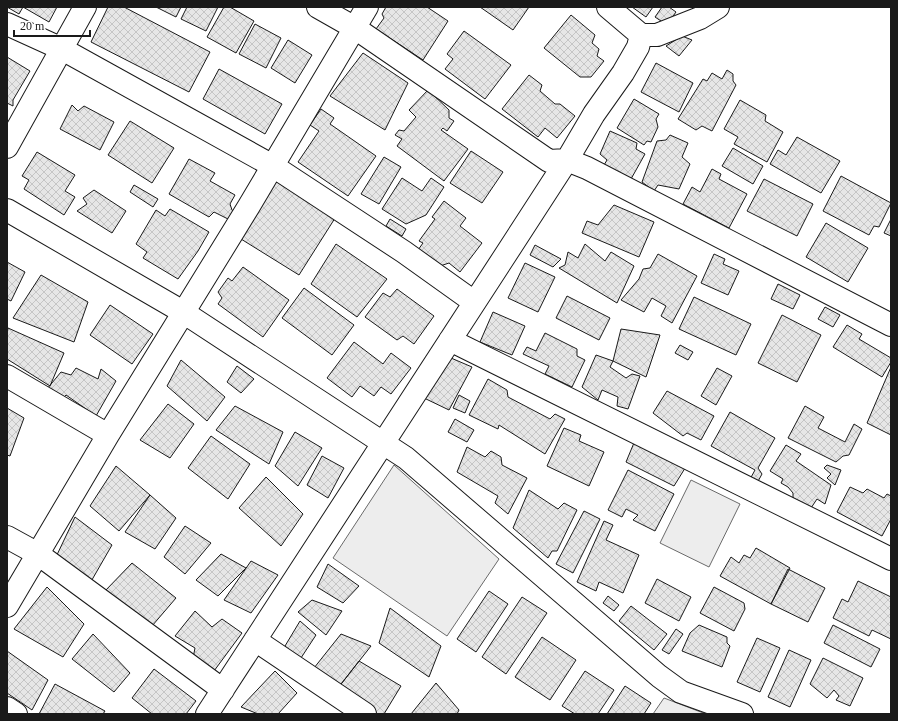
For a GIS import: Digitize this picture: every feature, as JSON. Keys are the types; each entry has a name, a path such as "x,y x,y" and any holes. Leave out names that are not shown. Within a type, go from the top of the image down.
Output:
{"street":[{"path":"7,147 84,7"},
{"path":"318,7 355,28 549,161 567,160 587,168 891,325"},
{"path":"7,606 108,435 273,166 367,7"},
{"path":"608,7 641,35 657,35 700,18 718,7"},
{"path":"7,24 62,49 273,166 404,252 474,302"},
{"path":"207,714 567,160 594,114 623,73 638,47 641,35"},
{"path":"7,210 183,312 382,444 406,458 659,676 681,692 742,714"},
{"path":"450,340 891,559"},
{"path":"7,376 108,435"},
{"path":"7,537 38,554 223,690"},
{"path":"255,640 365,714"},
{"path":"7,708 16,714"}],"shaded area":[{"path":"394,465 499,559 447,636 333,558"},
{"path":"691,480 740,504 709,567 660,543"},
{"path":"664,698 706,714 653,714"}],"building":[{"path":"7,7 23,7 19,14"},
{"path":"23,7 57,7 49,22"},
{"path":"108,7 124,7 210,52 189,92 91,42"},
{"path":"156,7 181,7 176,17"},
{"path":"187,7 218,7 206,31 181,19"},
{"path":"224,7 230,7 254,21 236,53 207,37"},
{"path":"386,7 427,7 448,21 423,60 376,29 384,18 382,14"},
{"path":"480,7 529,7 513,30"},
{"path":"632,7 653,7 646,17"},
{"path":"662,7 669,7 676,12 667,25 655,17"},
{"path":"571,15 595,35 592,43 599,49 597,56 604,61 591,77 580,77 544,48"},
{"path":"255,24 281,38 266,68 239,54"},
{"path":"464,31 511,65 485,99 445,69 453,59 447,54"},
{"path":"682,36 692,40 679,56 666,46"},
{"path":"288,40 312,55 295,83 271,68"},
{"path":"363,53 408,83 385,130 330,96"},
{"path":"7,57 30,71 13,100 13,106 7,103"},
{"path":"656,63 693,83 679,112 641,92"},
{"path":"219,69 282,104 265,134 203,99"},
{"path":"727,70 733,74 733,81 736,85 712,131 702,126 696,130 678,119 703,79 707,81 712,73 722,79"},
{"path":"529,75 542,85 540,91 555,104 560,104 575,116 557,138 545,128 538,137 502,109"},
{"path":"428,90 449,110 449,118 454,121 447,131 443,128 441,130 468,149 444,181 397,146 402,139 395,135 399,130 404,131 416,117 409,110"},
{"path":"634,99 659,114 656,119 658,127 651,142 647,141 644,145 617,128"},
{"path":"740,100 766,115 765,121 783,132 767,162 734,144 738,137 724,129"},
{"path":"72,105 78,111 84,106 114,122 100,150 60,129"},
{"path":"321,109 334,118 330,124 376,156 348,196 298,162 319,131 310,125"},
{"path":"130,121 174,148 152,183 108,155"},
{"path":"610,131 637,143 636,149 645,154 631,179 604,165 607,160 600,154"},
{"path":"670,135 688,143 682,157 690,164 679,189 658,185 654,191 642,182 657,141 666,140"},
{"path":"797,137 840,161 821,193 770,164 778,150 786,155"},
{"path":"733,148 763,166 753,184 722,166"},
{"path":"471,151 503,172 482,203 450,183"},
{"path":"37,152 75,175 65,191 75,197 64,215 24,189 29,180 22,176"},
{"path":"384,157 401,167 379,204 361,194"},
{"path":"189,159 215,173 210,181 235,195 230,204 236,215 230,220 214,212 209,217 169,194"},
{"path":"712,169 721,174 719,179 747,194 729,228 683,204 692,187 700,192"},
{"path":"841,176 891,203 879,227 874,226 869,235 823,211"},
{"path":"402,178 422,191 431,178 444,187 426,215 406,224 382,209"},
{"path":"764,179 813,204 797,236 747,211"},
{"path":"283,180 337,215 299,275 241,239 271,183"},
{"path":"134,185 158,199 153,207 130,192"},
{"path":"94,190 126,211 112,233 77,211 87,204 83,198"},
{"path":"444,201 466,218 460,226 482,243 460,272 449,263 440,266 418,250 423,243 419,241 435,219 432,217"},
{"path":"614,205 654,222 639,257 582,233 587,221 598,225"},
{"path":"170,209 209,232 198,251 178,279 143,258 147,252 136,244 156,210 165,216"},
{"path":"390,219 406,229 402,236 386,226"},
{"path":"891,219 891,236 884,233"},
{"path":"826,223 868,248 848,282 806,257"},
{"path":"336,244 387,279 357,317 311,284"},
{"path":"585,244 605,261 611,252 634,266 617,303 559,268 565,265 568,252 578,258"},
{"path":"535,245 561,259 553,267 530,255"},
{"path":"658,254 697,276 672,323 661,316 666,306 652,298 644,312 621,300 639,279 643,269 650,268"},
{"path":"714,254 725,259 723,264 739,271 728,295 701,283"},
{"path":"7,262 25,272 11,301 7,299"},
{"path":"525,263 555,277 538,312 508,298"},
{"path":"243,267 289,300 263,337 218,304 222,298 218,292 228,278 232,281"},
{"path":"41,275 88,302 74,342 13,318"},
{"path":"778,284 800,295 793,309 771,299"},
{"path":"304,288 354,325 332,355 282,318"},
{"path":"397,289 434,316 414,344 403,336 397,340 365,317 383,293 390,297"},
{"path":"567,296 610,318 599,340 556,318"},
{"path":"694,297 751,324 736,355 679,329"},
{"path":"110,305 153,334 132,364 90,335"},
{"path":"825,307 840,315 833,327 818,319"},
{"path":"493,312 525,326 512,355 480,342"},
{"path":"782,315 821,335 797,382 758,363"},
{"path":"847,325 862,334 859,339 891,358 891,362 882,377 833,347"},
{"path":"8,328 64,353 50,386 7,359"},
{"path":"621,329 660,335 646,377 613,361"},
{"path":"545,333 577,349 577,356 585,360 572,387 545,374 549,366 523,354 527,347 536,351"},
{"path":"354,342 383,364 391,353 411,368 391,394 381,387 374,396 360,386 352,397 327,378"},
{"path":"680,345 693,352 688,360 675,353"},
{"path":"596,355 613,361 610,367 626,378 632,374 640,376 628,409 617,406 618,397 602,390 598,400 582,387"},
{"path":"451,358 472,367 449,410 424,398"},
{"path":"181,360 225,397 207,421 167,386"},
{"path":"237,366 254,379 241,393 227,382"},
{"path":"891,367 891,435 867,423"},
{"path":"76,368 98,379 101,369 116,381 96,416 66,395 56,406 42,395 61,372 71,375"},
{"path":"717,368 732,376 716,405 701,396"},
{"path":"488,379 507,390 508,397 550,419 555,414 565,419 545,454 499,425 498,429 469,415"},
{"path":"667,391 714,416 701,440 687,433 683,436 653,413"},
{"path":"459,395 470,401 465,413 453,408"},
{"path":"168,404 194,424 170,458 140,440"},
{"path":"235,406 283,432 269,464 216,430"},
{"path":"805,406 824,417 818,428 845,442 854,424 862,429 849,455 843,456 836,462 788,438"},
{"path":"7,408 24,418 10,456 7,455"},
{"path":"730,412 775,438 758,468 762,474 756,485 749,481 755,470 711,446"},
{"path":"455,419 474,430 467,442 448,432"},
{"path":"564,428 581,435 579,441 604,452 589,486 547,466"},
{"path":"295,432 322,448 298,486 275,466"},
{"path":"211,436 250,464 228,499 188,468"},
{"path":"636,438 687,465 674,486 626,462"},
{"path":"786,445 801,454 796,461 831,485 825,504 817,499 811,508 793,498 793,493 788,487 781,483 783,479 770,471"},
{"path":"467,447 485,457 491,451 501,457 502,465 527,478 508,514 495,503 498,496 457,472"},
{"path":"322,456 344,468 328,498 307,485"},
{"path":"827,465 841,470 835,485 827,478 831,474 824,468"},
{"path":"116,466 150,495 119,531 90,506"},
{"path":"628,470 674,494 655,531 633,520 638,515 626,509 622,517 608,510"},
{"path":"266,477 303,514 281,546 239,508"},
{"path":"850,487 863,493 867,489 884,498 887,494 891,496 891,519 882,536 837,512"},
{"path":"529,490 558,509 564,503 577,510 557,551 552,551 548,558 513,528"},
{"path":"150,495 176,518 155,549 125,532"},
{"path":"584,511 600,519 573,573 556,564"},
{"path":"75,517 112,545 89,585 55,559"},
{"path":"604,521 613,525 606,540 639,555 623,593 599,582 596,591 577,582"},
{"path":"185,526 211,543 185,574 164,557"},
{"path":"756,548 790,568 771,604 720,576 731,557 739,563 744,555 750,558"},
{"path":"221,554 246,568 218,596 196,580"},
{"path":"251,561 278,575 251,613 224,600"},
{"path":"132,563 176,598 146,633 104,592"},
{"path":"328,564 359,586 343,603 317,587"},
{"path":"788,569 825,588 808,622 771,604"},
{"path":"657,579 691,597 679,621 645,603"},
{"path":"858,581 891,597 891,639 872,630 869,636 833,618 842,599 848,602"},
{"path":"47,587 84,624 63,657 14,629"},
{"path":"714,587 744,603 745,609 734,631 700,613"},
{"path":"489,591 508,604 476,652 457,639"},
{"path":"608,596 619,605 614,611 603,603"},
{"path":"522,597 547,613 506,674 482,657"},
{"path":"312,600 342,611 326,635 298,612"},
{"path":"631,606 667,634 654,650 619,621"},
{"path":"390,608 441,646 429,677 379,643"},
{"path":"195,611 212,627 222,619 242,633 214,671 192,663 195,648 175,636"},
{"path":"300,621 316,635 299,661 285,646"},
{"path":"699,625 727,637 727,643 730,646 722,667 682,651 690,633"},
{"path":"833,625 880,649 871,667 824,643"},
{"path":"676,629 683,634 669,654 662,650"},
{"path":"93,634 130,673 114,692 72,659"},
{"path":"341,634 371,646 338,688 314,668"},
{"path":"542,637 576,660 550,700 515,677"},
{"path":"757,638 780,648 760,692 737,682"},
{"path":"789,650 811,660 790,707 768,697"},
{"path":"7,651 48,680 32,710 7,693"},
{"path":"823,658 863,678 850,706 836,700 839,696 834,690 827,698 810,684"},
{"path":"359,661 401,686 384,714 373,714 338,688"},
{"path":"154,669 196,701 186,714 152,714 132,698"},
{"path":"275,671 297,693 278,714 258,714 241,707"},
{"path":"585,671 614,690 598,714 575,714 562,706"},
{"path":"436,683 459,710 457,714 411,714"},
{"path":"55,684 105,711 103,714 39,714"},
{"path":"625,686 651,703 644,714 607,714"}]}
